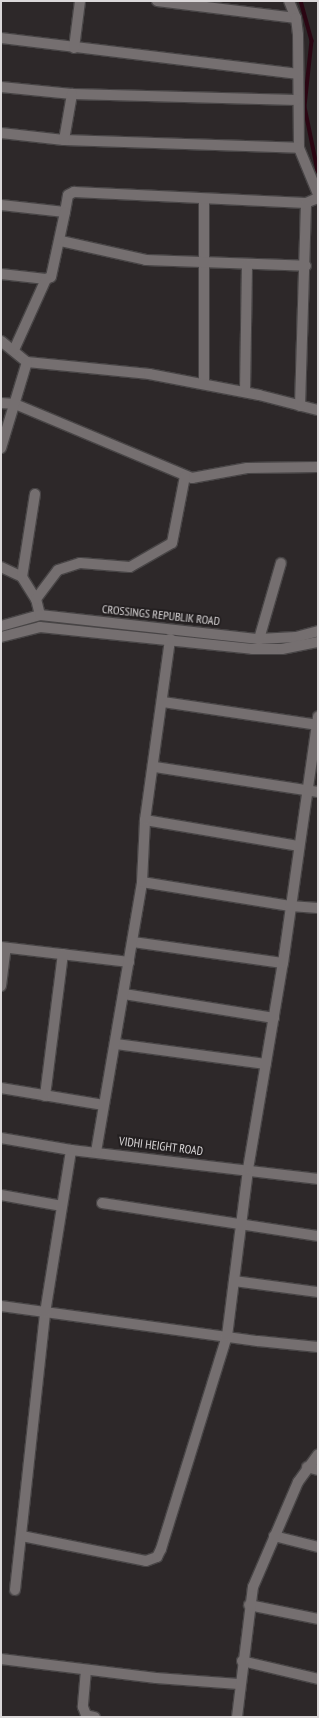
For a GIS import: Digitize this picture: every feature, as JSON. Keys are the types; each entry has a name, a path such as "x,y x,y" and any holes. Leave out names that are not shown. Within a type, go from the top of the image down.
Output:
{"street":[{"path":"74,48 80,1"},
{"path":"157,1 296,18"},
{"path":"289,1 296,18 299,148 318,194"},
{"path":"1,38 298,74"},
{"path":"1,87 72,94 297,100"},
{"path":"64,140 72,94"},
{"path":"1,133 64,140 299,148"},
{"path":"14,350 46,279 54,272 61,241 64,212 68,194 74,192 204,200 306,203 318,198"},
{"path":"204,200 204,383"},
{"path":"300,406 306,266 306,203"},
{"path":"1,206 64,212"},
{"path":"61,241 146,260 306,266"},
{"path":"245,392 247,264"},
{"path":"1,274 46,279"},
{"path":"1,341 27,362 149,374 204,383 318,410"},
{"path":"1,448 27,362"},
{"path":"1,403 15,404 185,476 202,477 247,468 304,465 318,467"},
{"path":"36,599 58,570 80,563 130,567 172,543 185,476"},
{"path":"22,576 35,494"},
{"path":"259,639 281,563"},
{"path":"1,567 22,576 36,599 40,615"},
{"name":"CROSSINGS REPUBLIK ROAD","path":"1,626 40,615 259,639 296,637 318,631"},
{"path":"1,637 40,627 170,639 252,649 282,649 318,642"},
{"path":"96,1152 130,962 142,882 145,820 163,702 170,639"},
{"path":"22,1536 146,1561 157,1557 227,1336 248,1169 283,963 298,846 318,722 163,702"},
{"path":"154,767 307,792 318,792"},
{"path":"145,820 298,846"},
{"path":"142,882 290,906 318,908"},
{"path":"133,942 283,963"},
{"path":"1,986 4,948 130,962"},
{"path":"45,1096 63,954"},
{"path":"124,994 274,1018"},
{"path":"116,1044 266,1064"},
{"path":"1,1088 104,1105"},
{"name":"VIDHI HEIGHT ROAD","path":"1,1138 70,1150 248,1169 318,1179"},
{"path":"15,1590 45,1313 70,1150"},
{"path":"1,1195 62,1206"},
{"path":"102,1204 242,1226 318,1236"},
{"path":"234,1281 318,1292"},
{"path":"1,1306 227,1336 258,1342 318,1347"},
{"path":"237,1717 249,1605 274,1536 307,1467 318,1454"},
{"path":"307,1467 318,1470"},
{"path":"274,1536 318,1548"},
{"path":"249,1605 318,1619"},
{"path":"1,1659 86,1670 240,1684"},
{"path":"242,1661 318,1679"},
{"path":"86,1670 83,1712 95,1717"}],"waterway":[{"path":"301,1 312,41 305,107 318,171"}]}
